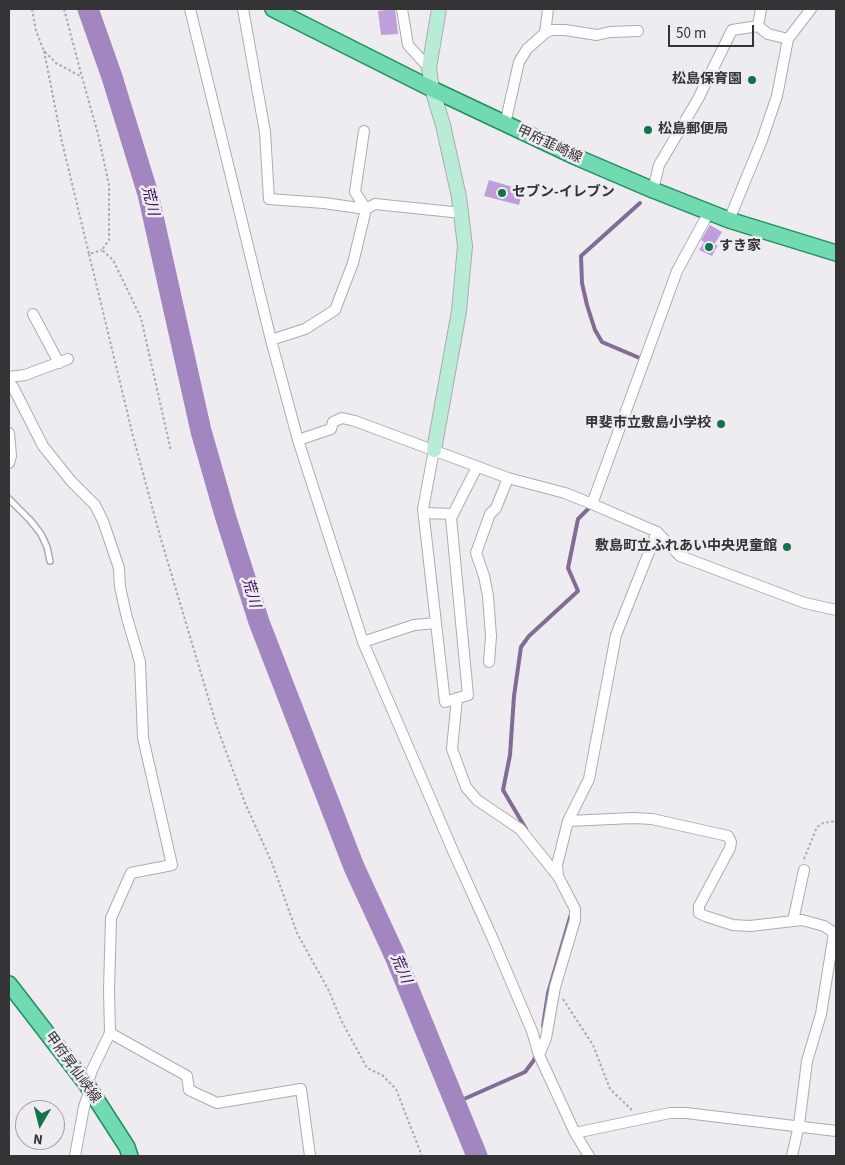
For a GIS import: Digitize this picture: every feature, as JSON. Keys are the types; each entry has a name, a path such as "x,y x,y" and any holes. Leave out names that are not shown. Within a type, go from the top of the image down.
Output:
{"main road":[{"name":"甲府韮崎線","path":"273,9 432,89 576,157 729,220 836,253"},
{"name":"甲府昇仙峡線","path":"9,984 88,1087 127,1147 130,1156"}],"street":[{"path":"190,9 271,340 298,440 363,642 532,1031 539,1056 575,1133 589,1156"},
{"path":"243,9 265,132 270,199 324,203 366,209 375,204 462,213"},
{"path":"402,9 408,45 429,68"},
{"path":"438,9 429,68 432,89 462,213 465,246 459,310 424,513 445,702 468,695 451,518 477,466"},
{"path":"545,33 548,9"},
{"path":"758,26 760,9"},
{"path":"729,220 762,140 777,96 788,39 811,9"},
{"path":"653,190 660,166 698,99 732,30 758,26 768,34 788,39"},
{"path":"504,124 519,62 527,49 545,33 551,30 565,30 597,35 610,32 638,31"},
{"path":"271,340 305,329 335,310 353,263 366,209 355,192 364,131"},
{"path":"592,504 677,271 709,212"},
{"path":"9,377 25,374 63,361 33,314"},
{"path":"9,382 43,446 71,481 94,505 103,521 119,568 120,587 140,662 143,738 172,866 131,873 111,918 110,1033 92,1070 75,1156"},
{"path":"298,440 331,429 333,422 342,418 355,421 508,478 565,493 657,532 680,556 805,603 836,610"},
{"path":"9,433 11,456 9,463"},
{"path":"489,662 491,636 488,596 484,576 476,553 490,514 496,508 508,478"},
{"path":"424,513 453,514"},
{"path":"558,876 557,865 568,822 590,779 616,635 657,532"},
{"path":"363,642 414,625 436,623"},
{"path":"457,698 452,749 466,787 477,800 520,829 558,876 575,909 574,920 555,987 546,1038 539,1056"},
{"path":"568,822 633,818 652,819 728,836 731,842 730,848 699,906 699,913 734,925 750,926 802,920 824,926 835,934 821,1014 807,1061 799,1125 792,1156"},
{"path":"793,921 804,870"},
{"path":"110,1033 187,1076 189,1090 218,1103 301,1089 310,1156"},
{"path":"575,1133 670,1114 686,1113 799,1125 836,1131"}],"lane":[{"path":"9,498 41,534 48,547 50,561"}],"path":[{"path":"32,9 36,31 44,52 62,142 132,436 217,728 245,803 272,863 297,933 329,991 341,1020 367,1068 382,1074 396,1088 422,1156"},
{"path":"64,9 98,134 109,186 108,240 102,250 89,254"},
{"path":"44,52 56,63 82,77"},
{"path":"102,250 113,260 141,318 171,451"},
{"path":"804,870 802,863 817,827 824,823 836,821"},
{"path":"555,987 593,1045 610,1088 643,1119"}],"building":[{"path":"395,9 398,34 381,35 378,11"},
{"path":"489,180 523,190 519,205 484,196"},
{"path":"710,225 722,232 714,245 718,245 712,256 699,250 704,242 701,240"}],"waterway":[{"name":"荒川","path":"88,9 112,77 148,194 201,431 259,622 354,867 395,956 477,1156"},
{"path":"640,203 581,256 582,283 595,330 602,342 642,359 641,361"},
{"path":"526,829 503,790 510,755 514,696 521,647 529,636 578,591 568,568 578,519 592,505"},
{"path":"543,1026 548,993 571,914"},
{"path":"455,1103 525,1072 536,1054"}],"place":[{"name":"松島保育園","path":"752,80"},
{"name":"松島郵便局","path":"648,130"},
{"name":"セブン-イレブン","path":"502,193"},
{"name":"すき家","path":"709,247"},
{"name":"甲斐市立敷島小学校","path":"721,424"},
{"name":"敷島町立ふれあい中央児童館","path":"787,547"}]}
